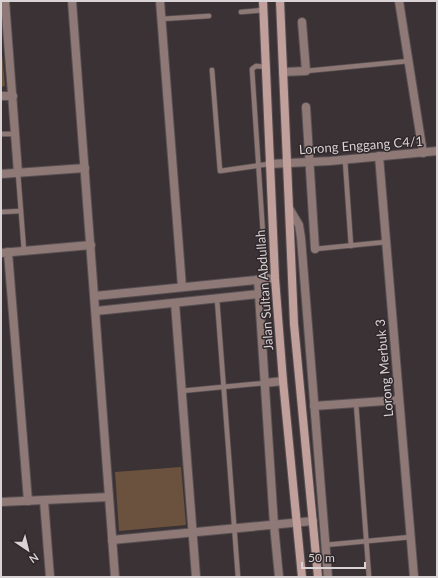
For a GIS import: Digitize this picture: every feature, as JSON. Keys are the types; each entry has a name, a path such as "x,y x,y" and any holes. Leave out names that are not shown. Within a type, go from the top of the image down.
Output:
{"main road":[{"path":"281,2 294,324 318,577"},
{"name":"Jalan Sultan Abdullah","path":"263,5 275,278 283,381 302,577"}],"street":[{"path":"5,1 18,172"},
{"path":"72,1 115,577"},
{"path":"160,1 182,287"},
{"path":"400,1 423,153"},
{"path":"283,72 306,71 302,22"},
{"path":"1,96 13,96"},
{"path":"306,107 315,249"},
{"name":"Lorong Enggang C4/1","path":"269,164 345,160 437,151"},
{"name":"Lorong Merbuk 3","path":"379,156 414,577"},
{"path":"1,174 85,168"},
{"path":"289,208 299,225 301,238 328,577"},
{"path":"28,501 5,252 91,245"},
{"path":"95,296 275,278"},
{"path":"262,279 259,294 274,525 279,577"},
{"path":"96,311 259,294"},
{"path":"175,303 196,577"},
{"path":"265,383 283,381"},
{"path":"314,406 399,400"},
{"path":"1,502 109,497"},
{"path":"44,501 50,577"},
{"path":"112,540 312,521"}],"lane":[{"path":"241,12 263,5"},
{"path":"161,19 209,16"},
{"path":"306,71 409,61"},
{"path":"262,279 258,165 252,69 256,66 266,66"},
{"path":"212,70 220,171 269,164"},
{"path":"1,134 16,134"},
{"path":"345,160 351,246"},
{"path":"18,172 24,251"},
{"path":"1,212 21,210"},
{"path":"315,249 386,242"},
{"path":"217,299 238,577"},
{"path":"182,391 265,383"},
{"path":"356,403 369,577"},
{"path":"325,545 411,537"}],"shaded area":[{"path":"1,42 5,86 1,87"},
{"path":"181,467 186,525 119,531 115,472"}]}
